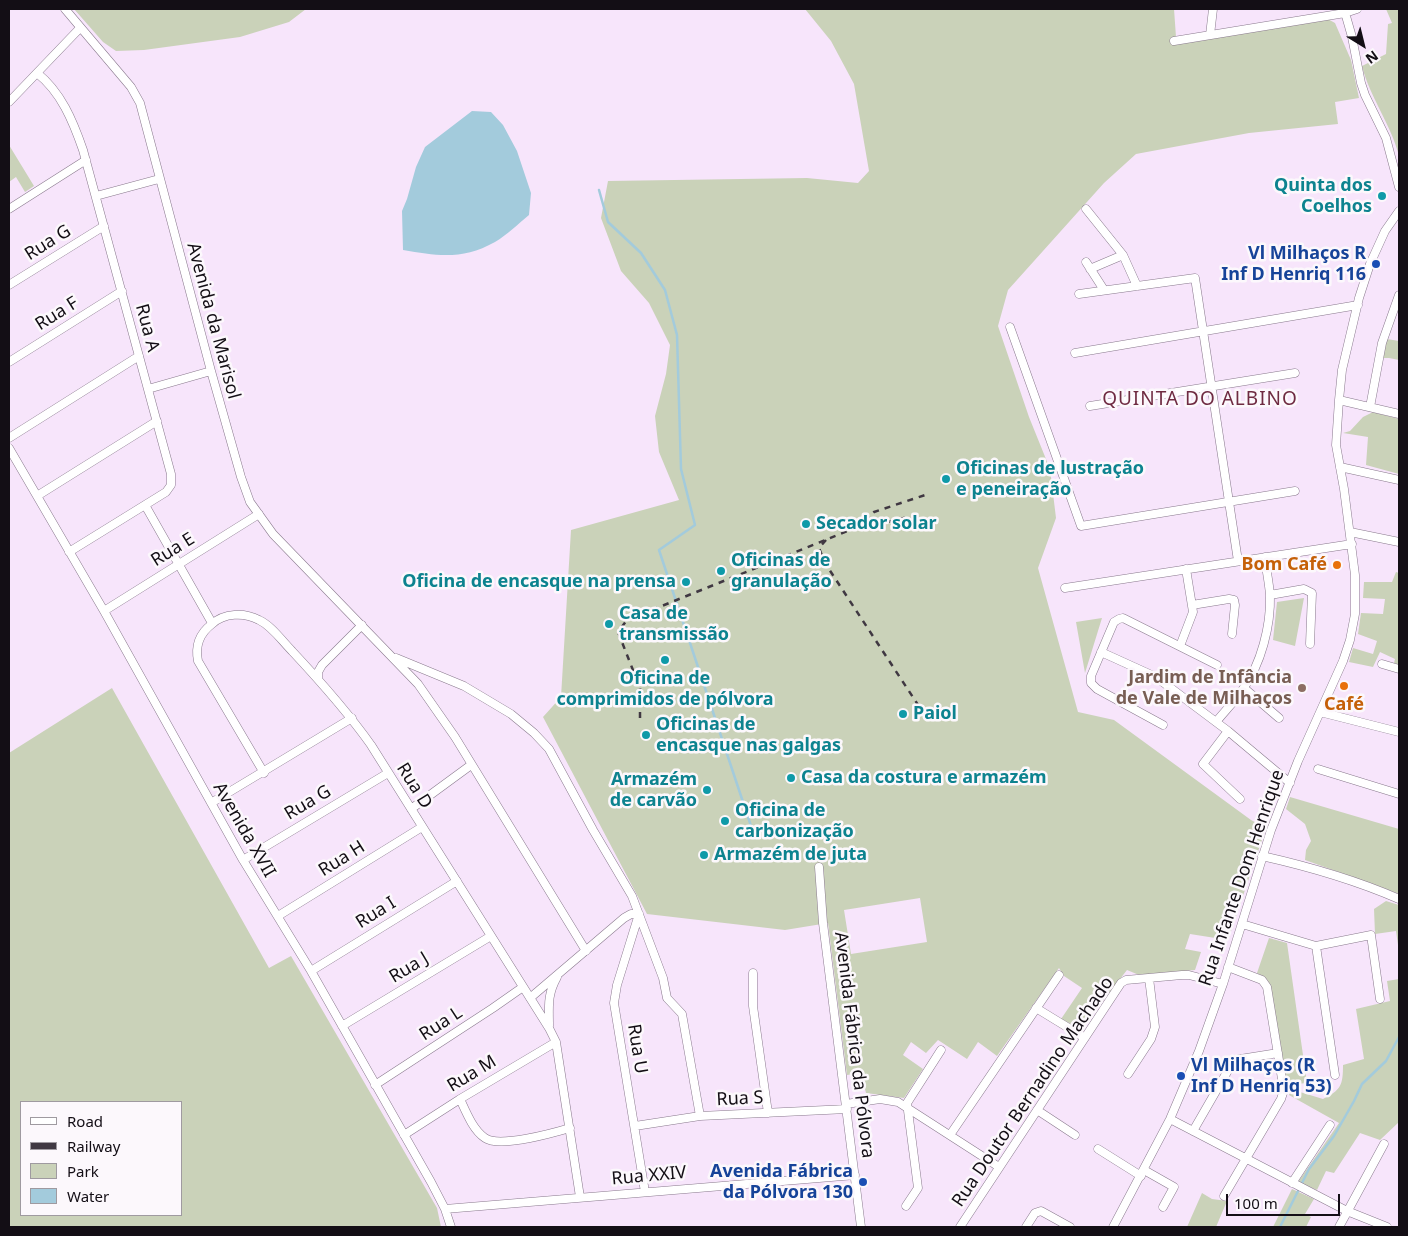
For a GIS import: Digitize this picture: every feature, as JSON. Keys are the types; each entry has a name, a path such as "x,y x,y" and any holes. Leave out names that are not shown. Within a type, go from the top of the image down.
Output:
{"street":[{"name":"Avenida da Marisol","path":"65,9 131,87 140,103 211,371 250,502 272,534 418,684 454,737 586,951"},
{"path":"1210,35 1213,9"},
{"path":"1174,41 1357,9"},
{"path":"1345,11 1361,83 1386,138 1399,186"},
{"path":"9,102 80,28"},
{"name":"Rua A","path":"37,73 45,80 64,105 73,122 86,160 171,474 171,484 166,492 69,552"},
{"path":"9,208 86,160"},
{"path":"96,196 160,178"},
{"path":"1086,209 1124,255 1137,286"},
{"name":"Rua Infante Dom Henrique","path":"1113,1227 1170,1119 1198,1051 1223,984 1262,856 1290,783 1343,661 1355,614 1355,575 1336,444 1342,370 1358,305 1377,247 1392,219 1399,211"},
{"name":"Rua G","path":"9,285 104,226"},
{"path":"1090,269 1124,255"},
{"path":"1086,262 1104,290"},
{"path":"1079,294 1195,278 1238,561"},
{"name":"Rua F","path":"9,362 122,291"},
{"path":"1370,407 1384,338 1399,294"},
{"path":"1075,353 1358,305"},
{"path":"1010,327 1081,526 1296,492"},
{"path":"9,438 139,356"},
{"path":"148,389 211,371"},
{"path":"1090,406 1295,374"},
{"path":"1339,400 1399,414"},
{"path":"37,496 157,421"},
{"name":"Avenida XVII","path":"9,448 104,611 243,860 311,970 445,1209 451,1227"},
{"path":"1340,467 1399,480"},
{"path":"145,505 212,623 200,637 196,650 198,660 264,773"},
{"name":"Rua E","path":"104,611 259,514"},
{"path":"1350,532 1399,542"},
{"path":"1065,588 1352,544"},
{"path":"1216,722 1244,688 1256,664 1264,640 1268,623 1270,594 1265,557"},
{"path":"1180,646 1193,612 1186,569"},
{"path":"1270,594 1304,589 1312,593 1314,597 1310,644"},
{"path":"1192,606 1229,599 1234,600 1232,634"},
{"name":"Rua D","path":"212,623 226,616 241,615 259,620 274,632 352,718 388,772 556,1042 580,1197"},
{"path":"1163,725 1094,687 1090,680 1113,623 1120,618 1217,665"},
{"path":"318,679 318,672 322,665 362,625"},
{"path":"1101,652 1153,675 1228,731 1290,783"},
{"path":"392,656 464,686 511,714 534,733 552,755 632,896 663,978 667,998 682,1014 700,1116"},
{"path":"1382,664 1399,669"},
{"path":"1244,688 1280,718"},
{"path":"1320,712 1399,732"},
{"path":"211,803 264,773 352,718"},
{"path":"1228,731 1203,764 1240,799"},
{"path":"411,809 471,765"},
{"path":"1318,769 1399,794"},
{"name":"Rua G","path":"243,860 388,772"},
{"name":"Rua H","path":"278,916 422,827"},
{"path":"1262,856 1356,881 1399,899"},
{"name":"Avenida Fábrica da Pólvora","path":"819,867 823,923 860,1227"},
{"name":"Rua I","path":"311,970 456,881"},
{"path":"530,998 624,918 632,914 639,914"},
{"name":"Rua U","path":"639,914 617,985 614,1003 645,1192"},
{"path":"1242,924 1316,946 1371,936 1380,999"},
{"name":"Rua J","path":"342,1026 491,936"},
{"path":"1316,946 1335,1076"},
{"path":"1224,1196 1283,1093 1267,986 1265,982 1257,978 1228,967"},
{"path":"549,1028 548,1000 553,985 560,973"},
{"path":"753,973 752,1006 768,1113"},
{"path":"950,1135 1059,975"},
{"name":"Rua Doutor Bernadino Machado","path":"960,1227 1121,983 1126,980 1189,975 1223,984"},
{"path":"1128,1074 1151,1039 1155,1027 1149,978"},
{"name":"Rua L","path":"375,1085 523,987"},
{"path":"1036,1008 1085,1038"},
{"name":"Rua M","path":"404,1135 556,1042"},
{"path":"906,1206 918,1188 907,1107 909,1098 941,1050"},
{"path":"1192,1131 1234,1060 1278,1053"},
{"path":"460,1099 477,1130 486,1139 494,1142 536,1138 570,1128"},
{"name":"Rua S","path":"635,1126 700,1116 768,1113 846,1106 880,1099 898,1102 907,1107 999,1167"},
{"path":"1037,1110 1075,1135"},
{"path":"1170,1119 1347,1212 1387,1227"},
{"path":"1292,1183 1330,1125"},
{"path":"1339,1227 1384,1144"},
{"path":"1098,1149 1142,1173 1174,1187 1162,1207"},
{"name":"Rua XXIV","path":"445,1209 855,1175"},
{"path":"1026,1227 1035,1213 1041,1211 1070,1227"}],"green space":[{"path":"74,9 306,9 289,22 240,37 144,50 116,51 103,42"},
{"path":"805,9 1174,9 1176,37 1326,18 1335,23 1351,60 1359,98 1335,102 1338,124 1249,133 1136,154 1104,183 1008,290 998,326 1029,417 1050,469 1056,518 1038,568 1078,712 1114,720 1251,820 1266,828 1228,940 1190,934 1185,949 1201,952 1195,970 1139,975 1127,970 1081,1029 1061,1019 1082,988 1064,976 1059,968 997,1056 978,1042 967,1059 938,1040 926,1053 911,1042 903,1055 923,1069 904,1098 866,1093 861,1073 847,1075 828,923 785,930 647,914 543,717 561,697 571,530 679,500 659,452 655,416 666,374 670,345 649,303 621,271 601,218 608,181 807,178 858,183 869,171 854,84 831,41","holes":["920,898 927,942 851,954 844,910"]},
{"path":"1386,9 1399,9 1399,156 1362,66 1386,54 1388,24 1392,23"},
{"path":"9,145 34,186 25,192 16,177 9,182"},
{"path":"1387,339 1399,341 1399,360 1382,358"},
{"path":"1373,412 1399,419 1399,474 1366,465 1368,437 1343,433 1350,431 1363,417"},
{"path":"1396,572 1399,573 1399,665 1394,663 1395,659 1380,652 1373,667 1349,662 1353,648 1373,654 1377,641 1358,634 1361,613 1383,614 1385,599 1363,598 1364,582 1392,582"},
{"path":"1304,598 1295,646 1273,640 1277,602"},
{"path":"1102,618 1085,673 1076,622"},
{"path":"112,688 269,968 291,956 437,1208 441,1227 9,1227 9,753"},
{"path":"1290,797 1399,829 1399,894 1305,860 1306,850 1311,841 1305,824 1286,809"},
{"path":"1386,901 1399,905 1399,952 1396,931 1375,934 1374,909"},
{"path":"1269,938 1287,943 1307,1083 1286,1085 1269,983 1257,973"},
{"path":"1399,979 1399,1122 1380,1140 1360,1133 1334,1173 1326,1171 1317,1190 1298,1182 1339,1123 1289,1095 1290,1089 1323,1099 1337,1090 1341,1082 1343,1065 1364,1059 1356,1009 1390,1001 1387,981"},
{"path":"1292,1189 1314,1199 1305,1214 1311,1217 1306,1227 1273,1227"},
{"path":"1202,1193 1212,1199 1227,1201 1216,1227 1187,1227"}],"water":[{"path":"472,111 491,112 503,125 517,151 531,193 529,215 495,242 472,252 439,255 403,250 402,211 416,167 425,147"}],"waterway":[{"path":"599,190 608,222 641,253 665,290 677,335 681,469 695,525 659,550 754,835"},
{"path":"1280,1227 1309,1169 1334,1136 1362,1084 1386,1061 1399,1037"}],"railway":[{"path":"855,528 874,512 925,495"},
{"path":"640,718 640,688 618,632 627,620 855,528 908,517 926,526"},
{"path":"826,540 819,548 825,563 922,711"}],"place":[{"name":"Quinta dos Coelhos","path":"1382,196"},
{"name":"Vl Milhaços R Inf D Henriq 116","path":"1376,264"},
{"name":"Oficinas de lustração e peneiração","path":"946,479"},
{"name":"Secador solar","path":"806,524"},
{"name":"Bom Café","path":"1337,565"},
{"name":"Oficinas de granulação","path":"721,571"},
{"name":"Oficina de encasque na prensa","path":"686,582"},
{"name":"Casa de transmissão","path":"609,624"},
{"name":"Oficina de comprimidos de pólvora","path":"665,660"},
{"name":"Café","path":"1344,686"},
{"name":"Jardim de Infância de Vale de Milhaços","path":"1302,688"},
{"name":"Paiol","path":"903,714"},
{"name":"Oficinas de encasque nas galgas","path":"646,735"},
{"name":"Casa da costura e armazém","path":"791,778"},
{"name":"Armazém de carvão","path":"707,790"},
{"name":"Oficina de carbonização","path":"725,821"},
{"name":"Armazém de juta","path":"704,855"},
{"name":"Vl Milhaços (R Inf D Henriq 53)","path":"1181,1076"},
{"name":"Avenida Fábrica da Pólvora 130","path":"863,1182"}],"district":[{"name":"QUINTA DO ALBINO","path":"1200,400"}]}
